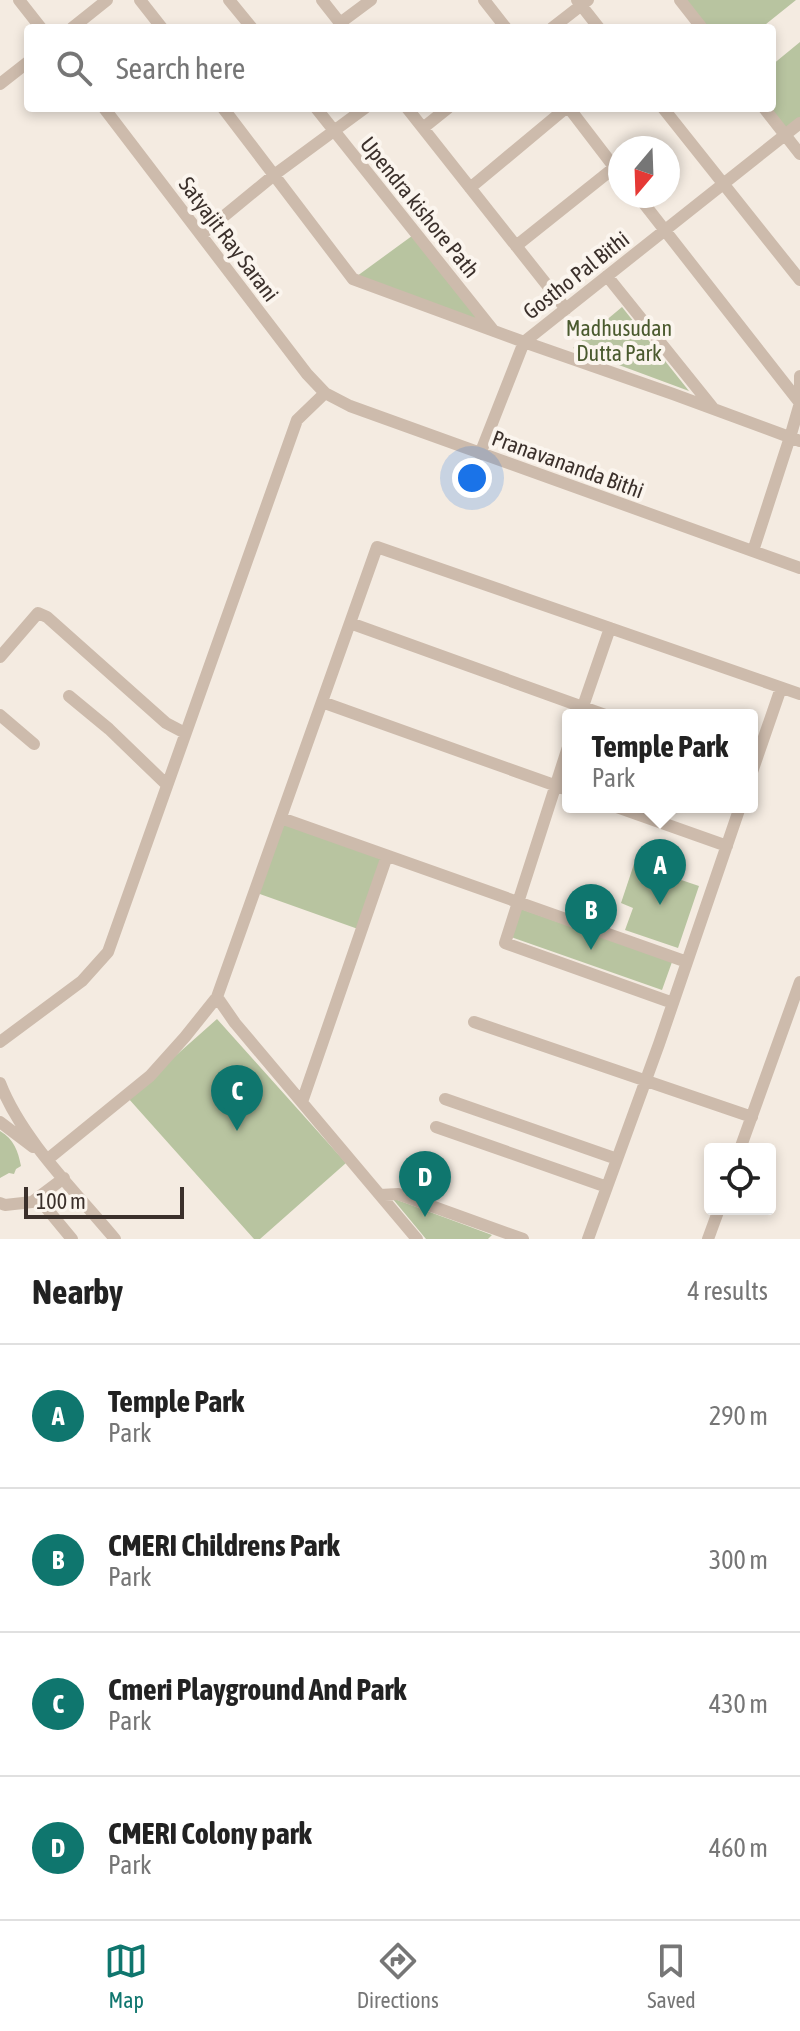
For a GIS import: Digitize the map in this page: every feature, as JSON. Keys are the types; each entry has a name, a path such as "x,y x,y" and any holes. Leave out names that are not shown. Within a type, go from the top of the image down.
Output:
{"street":[{"path":"19,0 38,24"},
{"path":"77,24 107,0"},
{"path":"140,0 159,24"},
{"path":"229,0 249,24"},
{"path":"322,0 340,24"},
{"path":"344,24 371,0"},
{"path":"484,0 503,24"},
{"path":"680,0 699,24"},
{"path":"557,24 582,2 596,24"},
{"path":"0,84 24,65"},
{"name":"Satyajit Ray Sarani","path":"107,112 307,374 325,393"},
{"path":"226,112 353,279 795,439"},
{"name":"Upendra kishore Path","path":"319,112 494,331"},
{"path":"201,235 274,175 360,112"},
{"path":"410,112 566,309"},
{"path":"423,128 443,112"},
{"path":"470,188 562,112"},
{"path":"570,112 608,158"},
{"path":"666,112 800,280"},
{"path":"767,112 800,154"},
{"name":"Gostho Pal Bithi","path":"480,454 524,342 800,123"},
{"path":"516,246 608,177"},
{"path":"647,208 800,403"},
{"path":"607,276 714,409"},
{"path":"753,551 795,439 800,376"},
{"path":"0,1042 82,981 108,952 297,420 325,393"},
{"name":"Pranavananda Bithi","path":"325,393 350,406 480,454 800,568"},
{"path":"48,1159 150,1076 217,997 377,547 800,694"},
{"path":"0,657 38,613 47,617 166,723 185,733"},
{"path":"350,623 576,709"},
{"path":"582,709 610,628"},
{"path":"758,752 781,688"},
{"path":"69,696 109,729 167,785"},
{"path":"322,702 562,788"},
{"path":"0,715 34,744"},
{"path":"562,765 505,943 673,1003"},
{"path":"634,813 727,846"},
{"path":"588,1239 738,813"},
{"path":"281,818 687,962"},
{"path":"302,1102 387,856"},
{"path":"742,1143 800,982"},
{"path":"217,997 235,1023 417,1239"},
{"path":"474,1022 752,1117"},
{"path":"0,1083 7,1102 48,1159 115,1239"},
{"path":"445,1099 617,1159"},
{"path":"0,1122 48,1159"},
{"path":"436,1127 607,1187"},
{"path":"0,1203 32,1202 64,1178"},
{"path":"380,1195 398,1194 523,1239"},
{"path":"38,1198 72,1239"},
{"path":"708,1239 717,1215"}],"green space":[{"path":"681,0 796,0 766,24 700,24"},
{"path":"800,42 800,121 786,132 770,112 776,112 776,62"},
{"path":"416,233 485,325 353,279"},
{"name":"Madhusudan Dutta Park","path":"622,307 689,391 573,348"},
{"path":"281,818 387,856 358,929 257,893"},
{"path":"634,864 699,886 678,948 625,930 633,908 621,903"},
{"path":"521,909 672,962 662,990 511,937"},
{"path":"217,1019 346,1163 260,1239 254,1239 128,1098"},
{"path":"0,1131 15,1146 21,1166 14,1174 0,1178"},
{"path":"392,1198 492,1235 488,1239 426,1239"}],"place":[{"name":"Temple Park","path":"660,905"},
{"name":"CMERI Childrens Park","path":"591,950"},
{"name":"Cmeri Playground And Park","path":"237,1131"},
{"name":"CMERI Colony park","path":"425,1217"}]}
